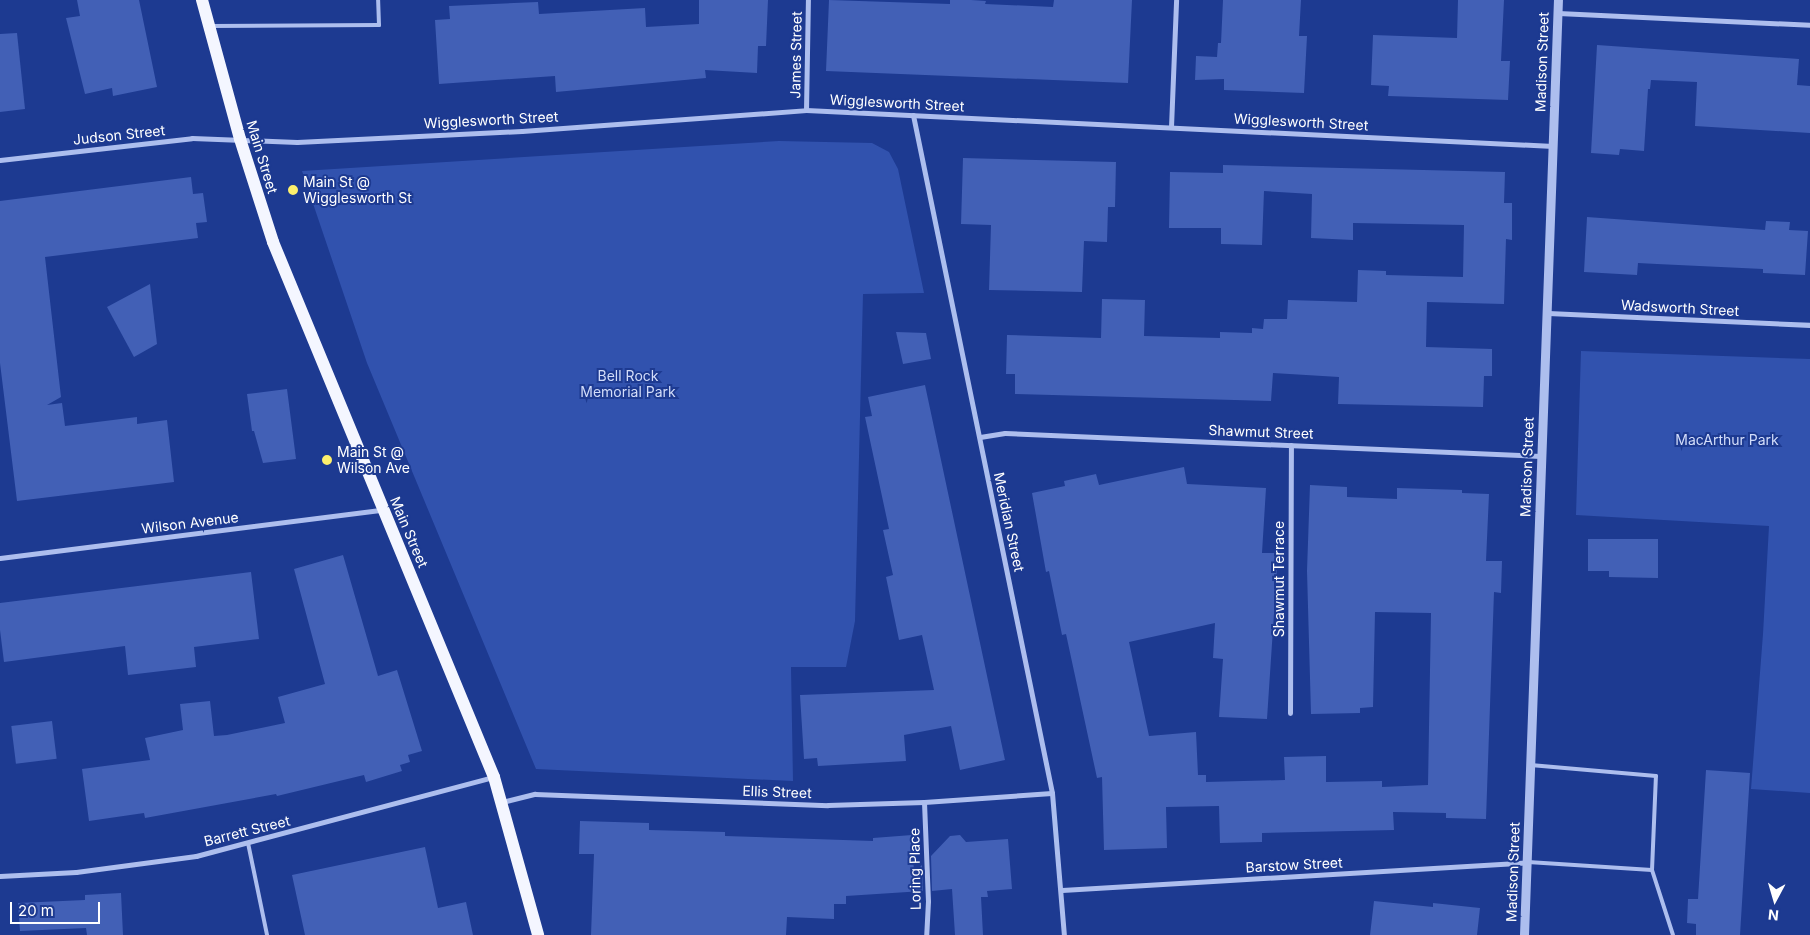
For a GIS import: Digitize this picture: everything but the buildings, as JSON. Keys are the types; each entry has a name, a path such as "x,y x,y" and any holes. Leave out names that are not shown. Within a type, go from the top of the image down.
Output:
{"main road":[{"name":"Main Street","path":"202,0 240,138 273,242 494,777 538,935"}],"street":[{"name":"James Street","path":"806,110 808,0"},
{"path":"1171,127 1176,0"},
{"name":"Madison Street","path":"1524,935 1558,0"},
{"path":"1558,13 1810,25"},
{"name":"Wigglesworth Street","path":"240,138 297,142 532,130 806,110 1553,146"},
{"name":"Meridian Street","path":"913,115 1052,793 1062,890 1064,935"},
{"name":"Judson Street","path":"0,160 192,138 240,138"},
{"name":"Wadsworth Street","path":"1548,313 1810,325"},
{"name":"Shawmut Street","path":"980,437 1005,433 1541,456"},
{"name":"Shawmut Terrace","path":"1290,713 1291,445"},
{"name":"Wilson Avenue","path":"0,558 383,510"},
{"name":"Barrett Street","path":"0,876 128,866 196,856 494,777"},
{"name":"Ellis Street","path":"502,802 535,794 828,805 924,802 1052,793"},
{"name":"Loring Place","path":"924,802 928,900 926,935"},
{"name":"Barstow Street","path":"1062,890 1527,862"}],"lane":[{"path":"209,26 379,25 378,0"},
{"path":"1530,765 1656,776 1652,870 1673,935"},
{"path":"248,843 267,935"},
{"path":"1527,862 1652,870"}],"green space":[{"name":"Bell Rock Memorial Park","path":"779,141 872,143 889,152 898,169 924,293 863,294 855,621 846,667 791,667 793,781 536,769 367,363 302,171"},
{"name":"MacArthur Park","path":"1581,351 1810,359 1810,793 1751,789 1769,526 1576,515"}],"place":[{"name":"Main St @ Wigglesworth St","path":"293,190"},
{"name":"Main St @ Wilson Ave","path":"327,460"}]}
